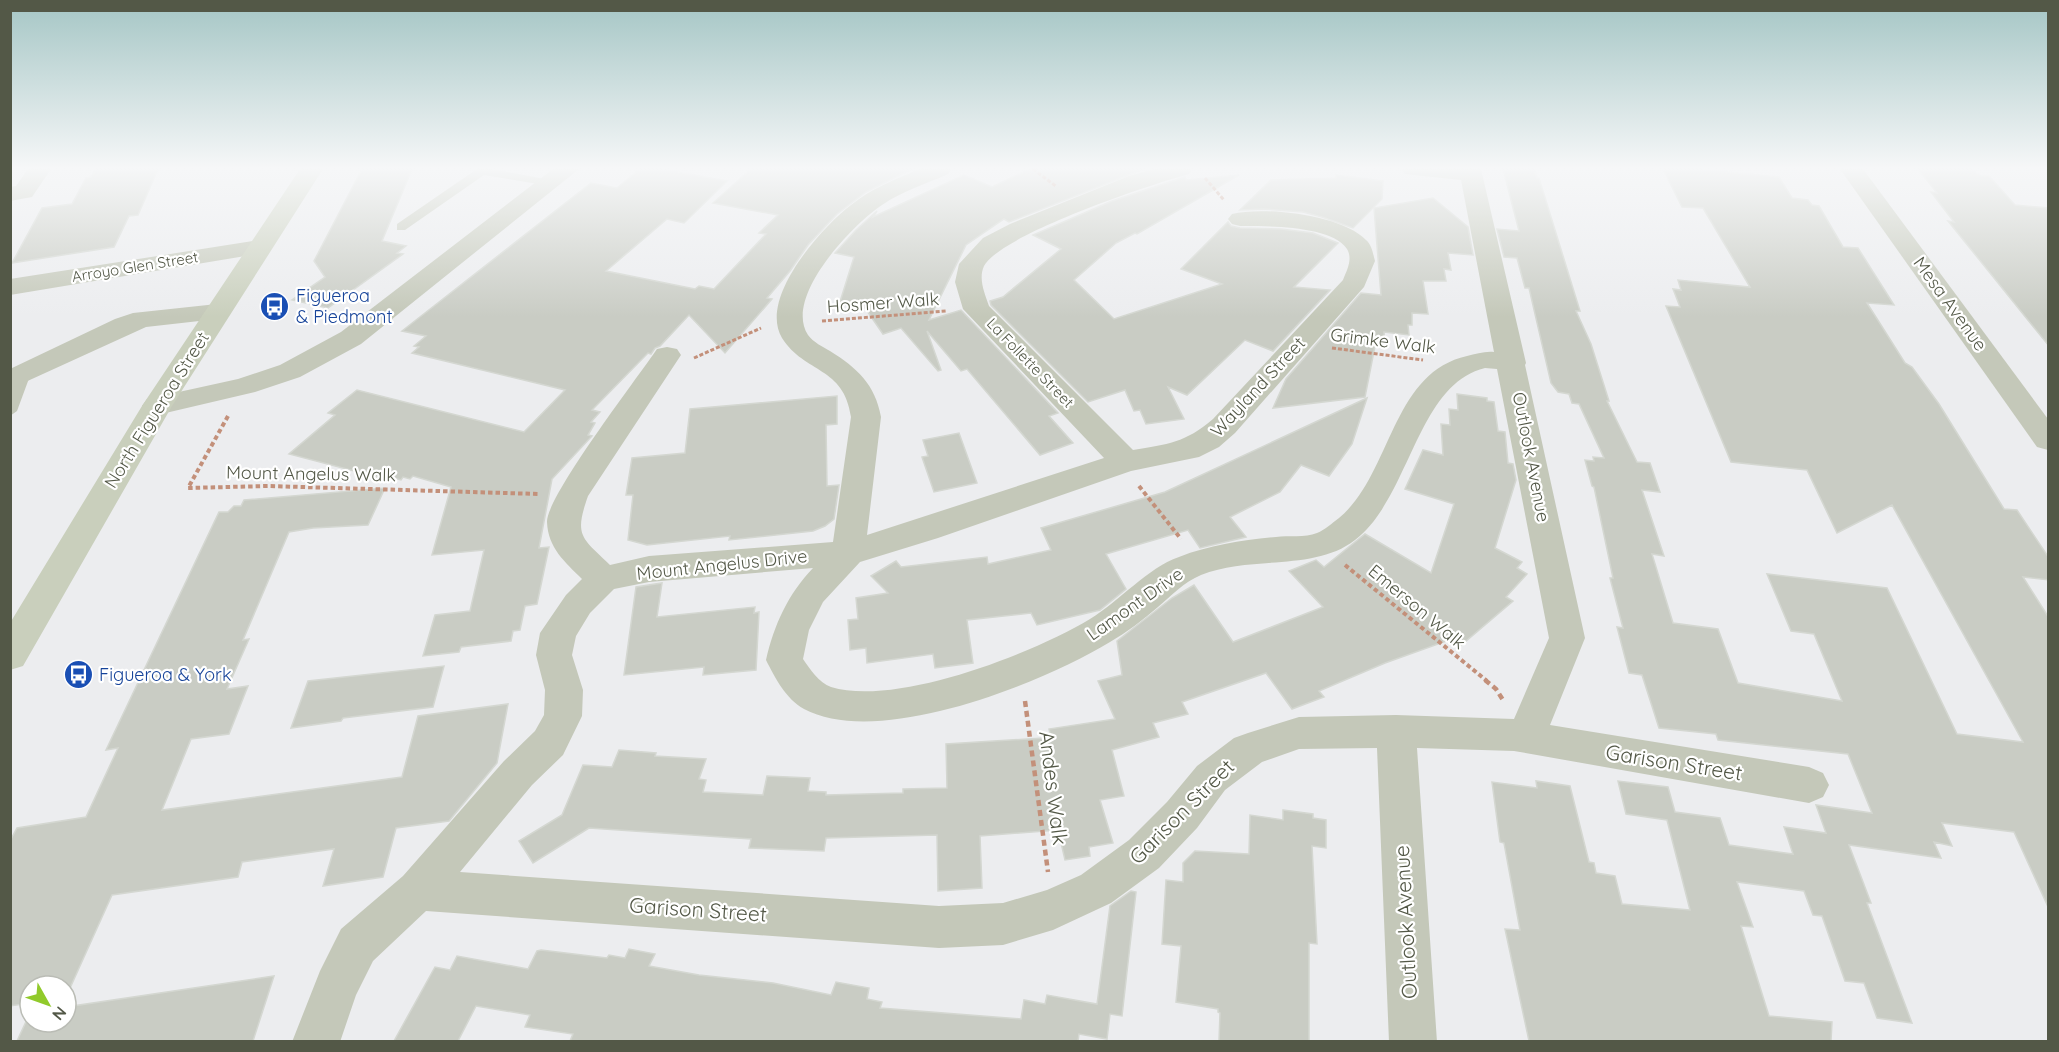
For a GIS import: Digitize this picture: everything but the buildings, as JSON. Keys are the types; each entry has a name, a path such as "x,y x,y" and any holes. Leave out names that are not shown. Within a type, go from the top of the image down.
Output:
{"main road":[{"name":"North Figueroa Street","path":"10,656 157,406 279,218"}],"street":[{"path":"157,406 245,386 290,371 351,338 505,218"},
{"path":"848,553 866,417 865,400 859,387 844,373 807,348 795,335 804,322 792,300 808,267 849,218"},
{"name":"La Follette Street","path":"1046,218 992,243 972,264 968,282 976,309 1124,463"},
{"name":"Outlook Avenue","path":"1481,218 1568,638 1525,738"},
{"name":"Mesa Avenue","path":"1887,218 2049,440"},
{"name":"Wayland Street","path":"848,553 926,530 1124,463 1188,450 1208,440 1224,426 1355,282 1363,269 1363,256 1355,243 1323,225 1281,219 1240,219"},
{"name":"Arroyo Glen Street","path":"10,287 260,247"},
{"path":"17,376 125,325 143,319 217,312"},
{"name":"Lamont Drive","path":"848,553 810,594 791,630 784,660 800,685 823,701 864,708 915,701 1024,670 1090,637 1177,572 1211,558 1322,545 1354,523 1371,505 1424,401 1444,376 1463,365 1484,360 1512,363"},
{"path":"316,1041 336,987 357,945 417,890 518,774 549,743 563,716 564,690 554,655 558,633 578,604 603,579 567,543 563,520 573,494 662,363"},
{"name":"Mount Angelus Drive","path":"603,579 649,569 848,553"},
{"name":"Outlook Avenue","path":"1396,731 1413,1041"},
{"name":"Garison Street","path":"417,890 939,927 1002,924 1053,909 1096,889 1144,854 1182,815 1210,778 1248,750 1299,733 1396,731 1514,735 1809,785"}],"lane":[{"path":"401,226 413,218"},
{"path":"10,411 17,376"}],"path":[{"name":"Hosmer Walk","path":"804,322 951,311"},
{"path":"662,363 688,361 758,329 804,322"},
{"name":"Grimke Walk","path":"1299,343 1463,365"},
{"name":"Mount Angelus Walk","path":"245,386 188,488 268,486 540,494"},
{"path":"1124,463 1199,563"},
{"name":"Emerson Walk","path":"1322,545 1497,689"},
{"name":"Andes Walk","path":"1024,670 1024,688 1053,909"}],"place":[{"name":"Figueroa & Piedmont","path":"275,306"},
{"name":"Figueroa & York","path":"78,675"}]}
